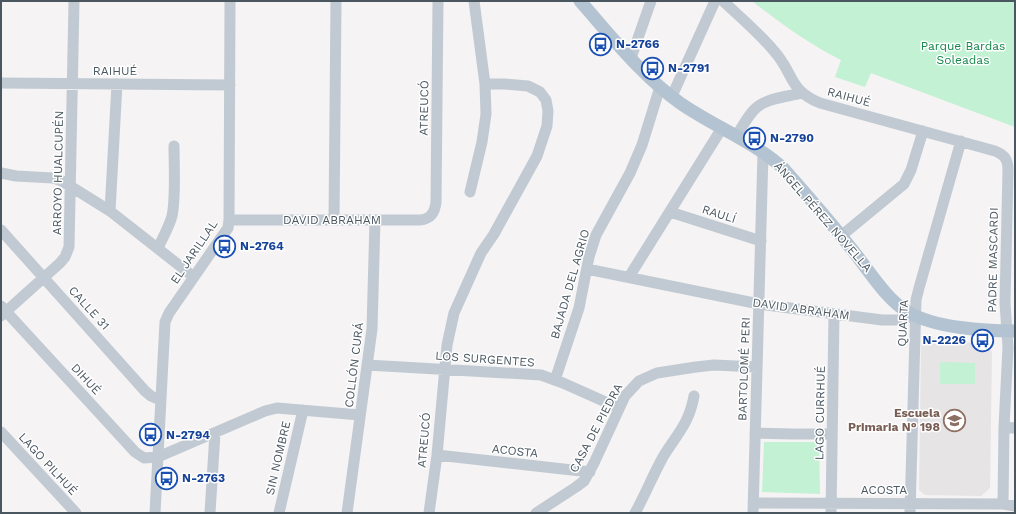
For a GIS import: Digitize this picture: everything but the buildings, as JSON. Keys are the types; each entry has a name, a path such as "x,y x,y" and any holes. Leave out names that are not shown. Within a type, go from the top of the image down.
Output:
{"main road":[{"name":"ÁNGEL PÉREZ NOVELLA","path":"580,1 631,58 660,87 689,109 736,136 783,168 841,236 888,295 902,309 915,316"},
{"name":"DAVID ABRAHAM","path":"915,316 940,324 1012,332"}],"street":[{"name":"ARROYO HUALCUPÉN","path":"3,311 44,277 65,257 69,247 74,1"},
{"name":"EL JARILLAL","path":"155,513 164,322 226,232 229,220 230,1"},
{"path":"334,220 336,1"},
{"name":"ATREUCÓ","path":"432,215 436,202 438,1"},
{"path":"470,192 485,128 486,101 474,1"},
{"path":"631,58 651,1"},
{"path":"672,96 715,1"},
{"name":"RAIHUÉ","path":"723,1 773,49 782,61 790,78 802,93 810,99 995,151 1004,155 1007,159"},
{"name":"RAIHUÉ","path":"1,83 230,85"},
{"path":"110,211 118,84"},
{"name":"ATREUCÓ","path":"429,513 437,455 444,369 449,330 454,313 481,254 494,234 537,156 547,126 548,111 546,100 540,92 528,86 485,84"},
{"name":"BAJADA DEL AGRIO","path":"555,380 578,308 592,245 636,160 660,87"},
{"path":"736,136 750,114 764,102 802,93"},
{"path":"629,277 722,128"},
{"path":"841,236 904,184 911,170 923,131"},
{"name":"QUARTA","path":"910,508 915,316 918,288 961,141"},
{"path":"158,248 172,215 174,146"},
{"name":"BARTOLOMÉ PERI","path":"753,508 763,153"},
{"name":"PADRE MASCARDI","path":"1003,504 1010,428 1008,347 1012,332 1005,303 1007,159"},
{"path":"1,173 16,176 53,178 71,186 110,211 194,277"},
{"name":"RAULÍ","path":"670,212 760,241"},
{"name":"DAVID ABRAHAM","path":"229,220 424,220 432,215"},
{"name":"COLLÓN CURÁ","path":"347,513 373,315 375,220"},
{"name":"CALLE 31","path":"1,230 145,391 151,396 160,400"},
{"name":"DAVID ABRAHAM","path":"587,269 759,304 889,320 904,319 915,316"},
{"name":"DIHUÉ","path":"3,311 137,454 144,458 158,457"},
{"name":"LAGO CURRHUÉ","path":"831,508 834,314"},
{"name":"LOS SURGENTES","path":"367,365 531,374 555,380 619,408"},
{"name":"CASA DE PIEDRA","path":"536,513 584,481 590,472 619,408 628,392 639,381 647,376 657,373 714,365 757,367"},
{"path":"635,513 662,458 687,421 694,396"},
{"path":"158,457 271,409 284,408 360,415"},
{"name":"SIN NOMBRE","path":"279,513 303,410"},
{"name":"LAGO PILHUÉ","path":"1,432 76,513"},
{"path":"210,513 215,433"},
{"path":"755,433 832,434"},
{"name":"ACOSTA","path":"437,455 590,472"},
{"name":"ACOSTA","path":"753,508 974,509 1003,504 1015,506"}],"shaded area":[{"name":"Escuela Primaria N° 198","path":"928,337 987,345 992,352 990,488 981,496 925,495 919,490 921,345"}],"green space":[{"name":"Parque Bardas Soleadas","path":"752,1 1015,1 1015,127 871,73 865,87 835,77 841,60 795,33"},
{"path":"940,362 975,363 975,384 940,384"},
{"path":"764,442 819,442 820,494 762,492"}],"place":[{"name":"N-2766","path":"601,44"},
{"name":"N-2791","path":"653,68"},
{"name":"N-2790","path":"755,138"},
{"name":"N-2764","path":"225,246"},
{"name":"N-2226","path":"982,340"},
{"name":"Escuela Primaria N° 198","path":"955,420"},
{"name":"N-2794","path":"151,435"},
{"name":"N-2763","path":"167,478"}]}
